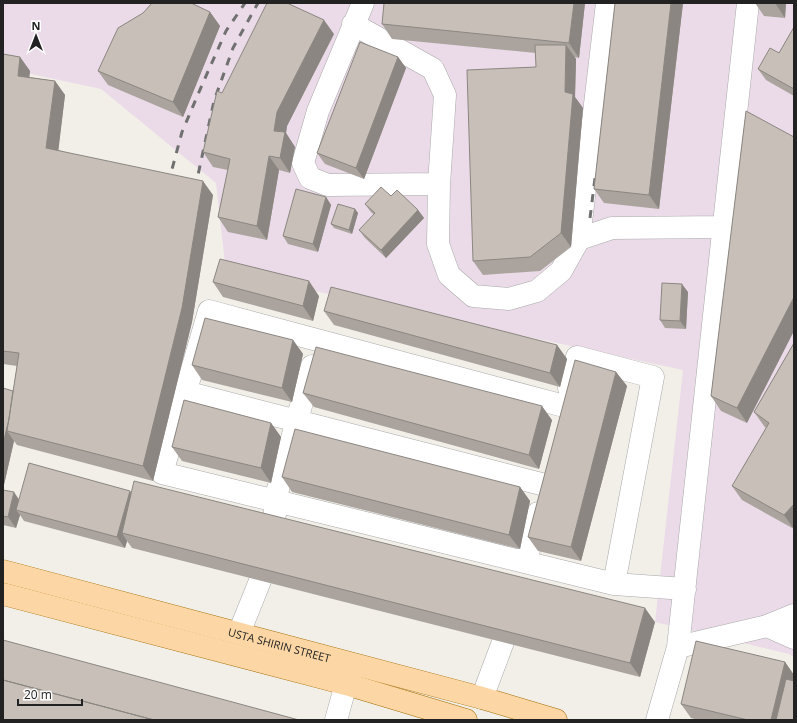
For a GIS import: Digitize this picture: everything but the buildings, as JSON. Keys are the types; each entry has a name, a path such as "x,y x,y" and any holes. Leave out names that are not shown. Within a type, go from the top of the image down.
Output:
{"main road":[{"name":"USTA SHIRIN STREET","path":"3,571 482,698 556,720"},
{"name":"USTA SHIRIN STREET","path":"3,594 346,684 466,720"}],"lane":[{"path":"363,3 318,111 303,163 310,178 328,185 439,184"},
{"path":"353,24 433,69 445,95 439,184 438,244 449,274 473,296 509,299 538,291 561,271 580,239 607,3"},
{"path":"657,720 678,647 748,3"},
{"path":"580,239 612,228 724,227"},
{"path":"564,406 209,311 162,473 275,500 519,567 614,584 685,589"},
{"path":"275,528 275,500 320,340"},
{"path":"559,428 577,357 653,378 614,584"},
{"path":"185,392 545,485"},
{"path":"519,567 545,485 550,463"},
{"path":"239,633 260,580"},
{"path":"678,647 767,626 794,615"},
{"path":"767,626 794,638"},
{"path":"482,698 503,642"},
{"path":"336,720 352,663"}],"shaded area":[{"path":"3,3 794,3 794,657 789,654 655,622 683,370 226,272 216,183 101,89 3,68"}],"railway":[{"path":"168,184 182,132 226,31 245,3"},
{"path":"195,189 214,101 233,48 258,3"},
{"path":"590,218 595,178"}]}
